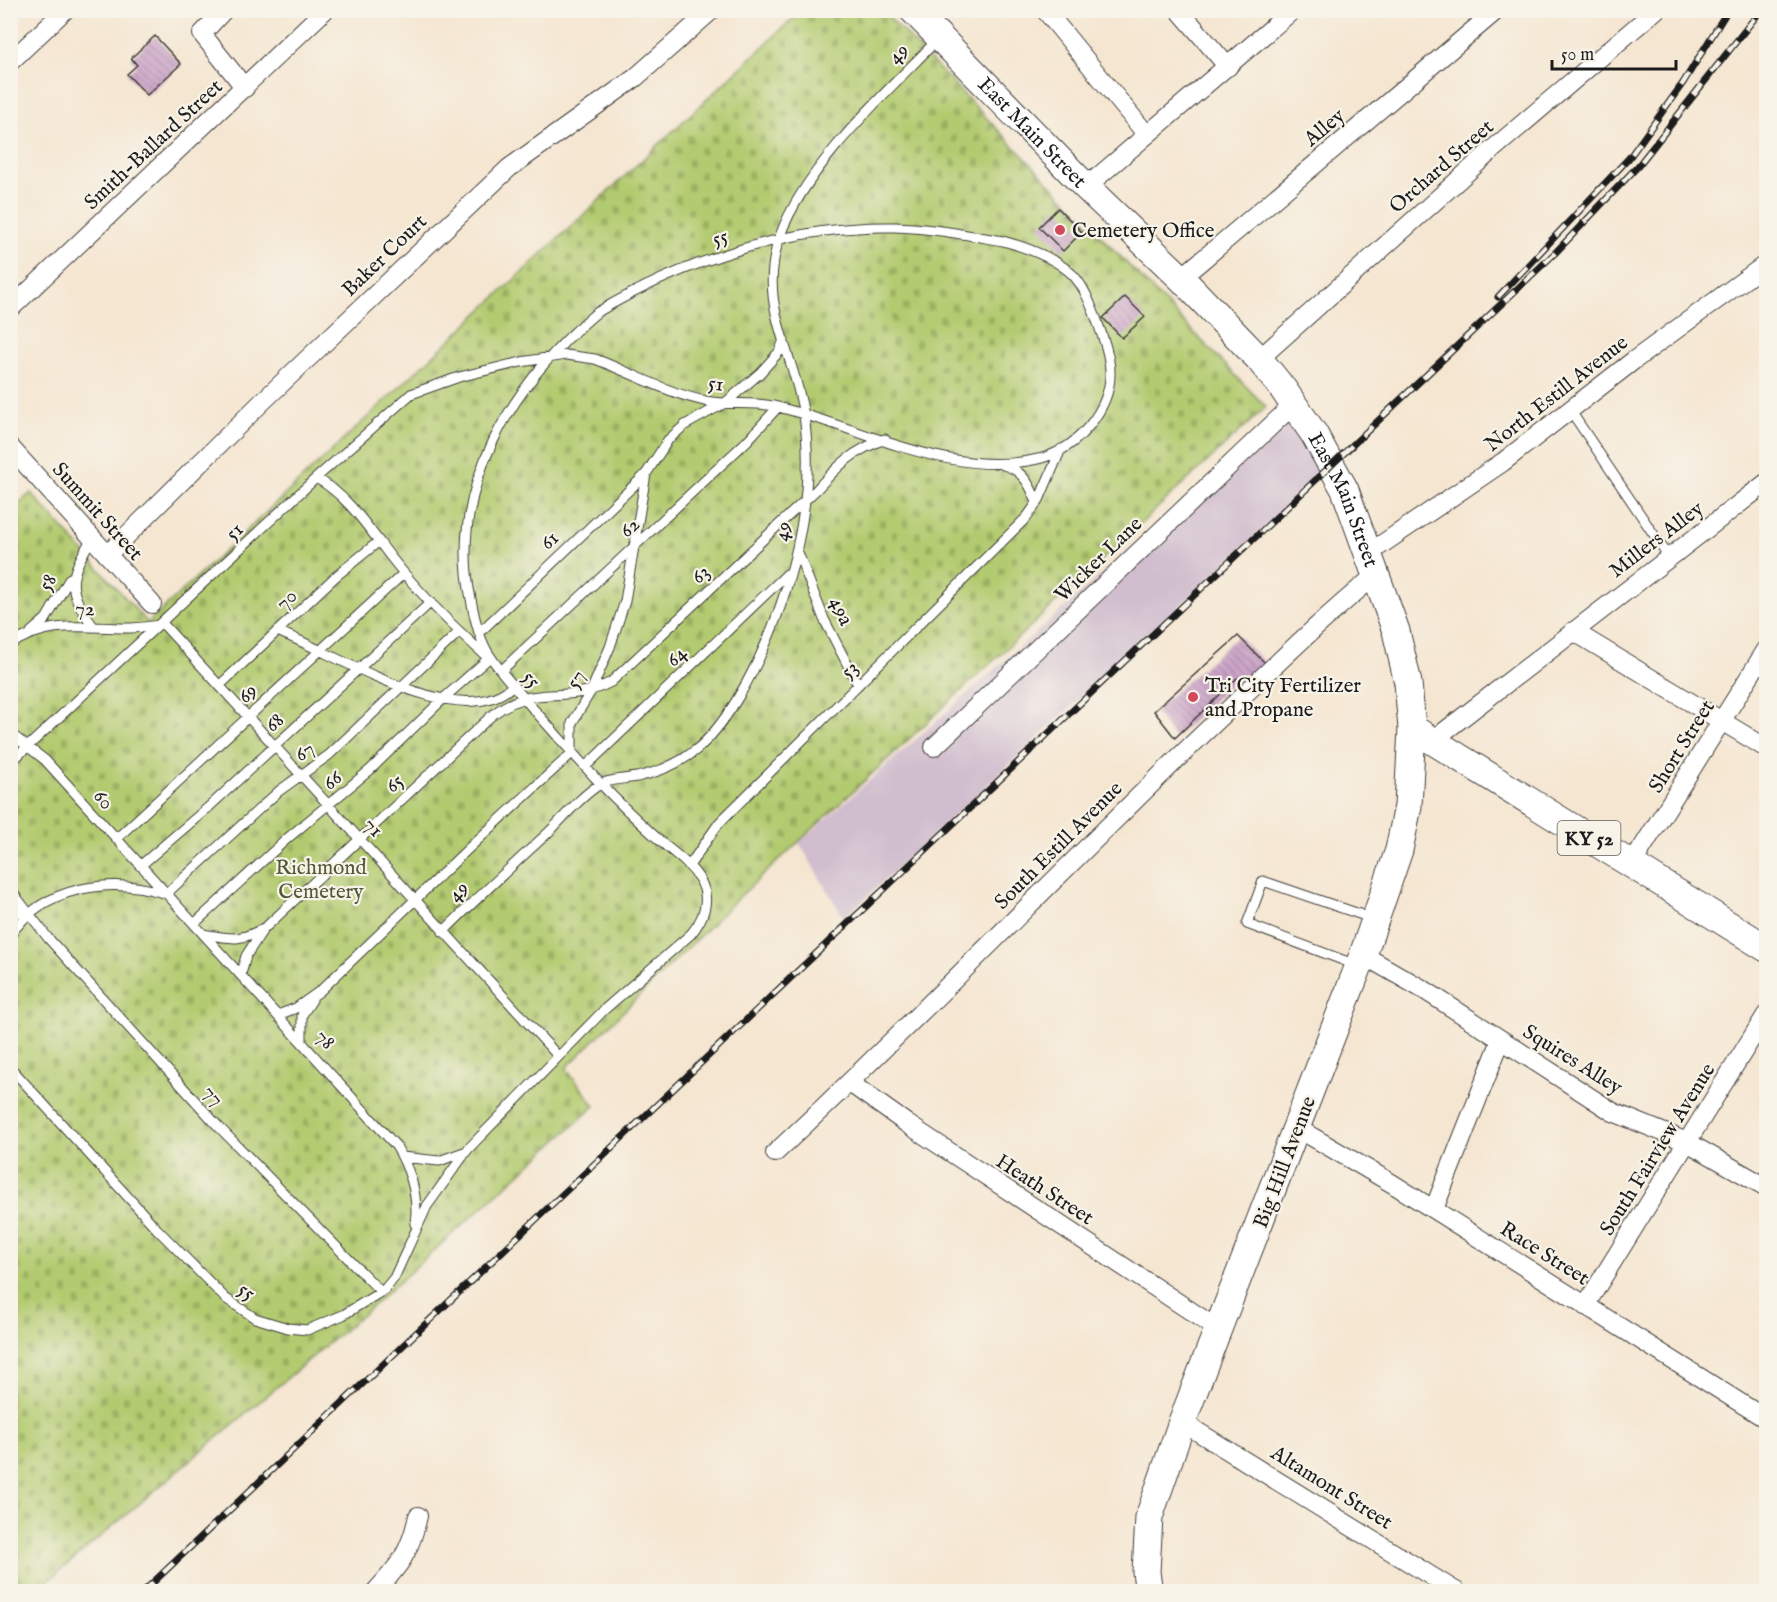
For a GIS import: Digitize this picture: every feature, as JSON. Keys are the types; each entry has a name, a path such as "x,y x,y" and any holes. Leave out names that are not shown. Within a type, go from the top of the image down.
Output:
{"main road":[{"name":"East Main Street","path":"913,10 1259,359 1294,404 1333,464 1373,563 1402,654 1422,735"},
{"name":"KY 52","path":"1422,735 1767,948"},
{"name":"Big Hill Avenue","path":"1149,1592 1146,1572 1149,1517 1182,1422 1376,920 1399,850 1422,735"}],"street":[{"path":"10,62 65,10"},
{"path":"224,10 202,33 245,88"},
{"name":"Smith-Ballard Street","path":"10,309 325,10"},
{"name":"Baker Court","path":"107,555 263,401 509,168 635,78 712,10"},
{"path":"1045,10 1147,135"},
{"path":"1179,10 1228,68"},
{"path":"1086,187 1228,68 1293,10"},
{"name":"Alley","path":"1180,278 1497,10"},
{"name":"Orchard Street","path":"1259,359 1493,150 1656,10"},
{"name":"North Estill Avenue","path":"1373,563 1463,491 1767,264"},
{"name":"Wicker Lane","path":"934,747 1294,404"},
{"name":"Summit Street","path":"10,447 152,604"},
{"name":"Millers Alley","path":"1422,735 1574,631 1767,483"},
{"name":"South Estill Avenue","path":"775,1153 850,1083 1148,787 1304,638 1373,563"},
{"path":"1574,631 1767,748"},
{"name":"Short Street","path":"1632,864 1767,651"},
{"name":"Squires Alley","path":"1361,960 1501,1040 1613,1112 1687,1142 1767,1187"},
{"name":"South Fairview Avenue","path":"1585,1306 1767,1016"},
{"path":"1434,1209 1501,1040"},
{"name":"Heath Street","path":"850,1083 906,1124 1218,1329"},
{"name":"Race Street","path":"1297,1128 1434,1209 1767,1419"},
{"name":"Altamont Street","path":"1182,1422 1457,1592"},
{"path":"375,1592 392,1573 412,1544 418,1516"}],"lane":[{"name":"49","path":"443,932 496,878 600,783 668,769 685,761 728,713 760,657 797,550 806,499 808,461 804,415 784,340 773,310 771,277 779,239 798,198 811,180 893,82 939,38"},
{"name":"51","path":"10,763 163,624 316,478 411,394 459,377 551,356 579,355 595,358 695,399 778,407 956,462 998,464 1042,458 1071,443 1094,419 1107,394 1110,371 1105,343 1090,301 1072,274 1019,246 927,230 859,228 779,239"},
{"name":"55","path":"10,1067 157,1229 211,1286 239,1309 271,1324 307,1329 343,1315 381,1292 394,1278 409,1247 414,1230 445,1178 468,1149 518,1101 558,1056 605,1009 666,957 701,921 705,908 705,894 701,881 689,866 600,783 572,753 487,651 479,633 467,576 467,546 474,497 495,434 510,408 551,356 596,313 687,267 779,239"},
{"name":"57","path":"572,753 572,723 591,691 625,602 646,474 668,440 685,425 725,403 773,361 784,340"},
{"name":"62","path":"502,670 747,441 778,407"},
{"path":"1570,410 1668,557"},
{"name":"63","path":"523,697 538,694 568,696 591,691 611,682 855,452 885,439"},
{"name":"53","path":"689,866 719,823 1011,534 1037,502 1061,449"},
{"path":"998,464 1021,473 1029,483 1037,502"},
{"name":"61","path":"479,633 646,474"},
{"path":"316,478 338,493 404,573 459,632 502,670"},
{"name":"58","path":"28,633 50,613 92,538"},
{"name":"70","path":"220,685 361,554 378,542"},
{"name":"49a","path":"797,550 824,619 858,685"},
{"name":"64","path":"585,767 790,570"},
{"name":"58","path":"73,573 73,595 93,626"},
{"name":"69","path":"116,839 404,573"},
{"name":"68","path":"140,866 275,746 431,602"},
{"name":"72","path":"10,645 28,633 56,626 129,629 163,624"},
{"name":"71","path":"163,624 558,1056"},
{"path":"277,631 399,688 445,697 491,699 502,696 513,684"},
{"name":"67","path":"166,894 279,791 328,755 459,632"},
{"name":"66","path":"194,924 370,770 489,658"},
{"name":"65","path":"242,974 246,956 267,926 490,717 512,701 523,697"},
{"name":"60","path":"10,733 30,746 166,894"},
{"path":"278,1015 296,1008 320,991 572,753"},
{"path":"1361,960 1247,924 1263,881 1376,920"},
{"path":"10,936 29,915 71,892 105,885 140,886 166,894"},
{"name":"77","path":"10,889 29,915 217,1125 381,1292"},
{"name":"78","path":"166,894 370,1115 402,1157 413,1181 416,1199 414,1230"},
{"path":"10,910 29,915"},
{"name":"65","path":"203,933 234,939 250,936 267,926"},
{"path":"302,1040 302,1015 320,991"},
{"name":"55","path":"402,1157 439,1161 468,1149"}],"shaded area":[{"path":"1294,404 1333,464 844,918 799,843"}],"green space":[{"name":"Richmond Cemetery","path":"801,11 883,11 1266,407 734,902 566,1068 595,1106 369,1309 35,1592 10,1591 10,511 31,493 148,623"}],"building":[{"path":"155,36 181,64 147,95 127,74 137,65 131,58"},
{"name":"Cemetery Office","path":"1058,208 1082,232 1063,251 1039,227"},
{"path":"1125,297 1145,317 1122,338 1103,318"},
{"name":"Tri City Fertilizer and Propane","path":"1238,636 1265,663 1242,684 1237,678 1175,738 1154,711"}],"railway":[{"path":"1498,297 1629,158 1683,83 1728,10"},
{"path":"143,1592 1555,253 1638,166 1761,10"}],"place":[{"name":"Cemetery Office","path":"1060,230"},
{"name":"Tri City Fertilizer and Propane","path":"1193,697"}]}
